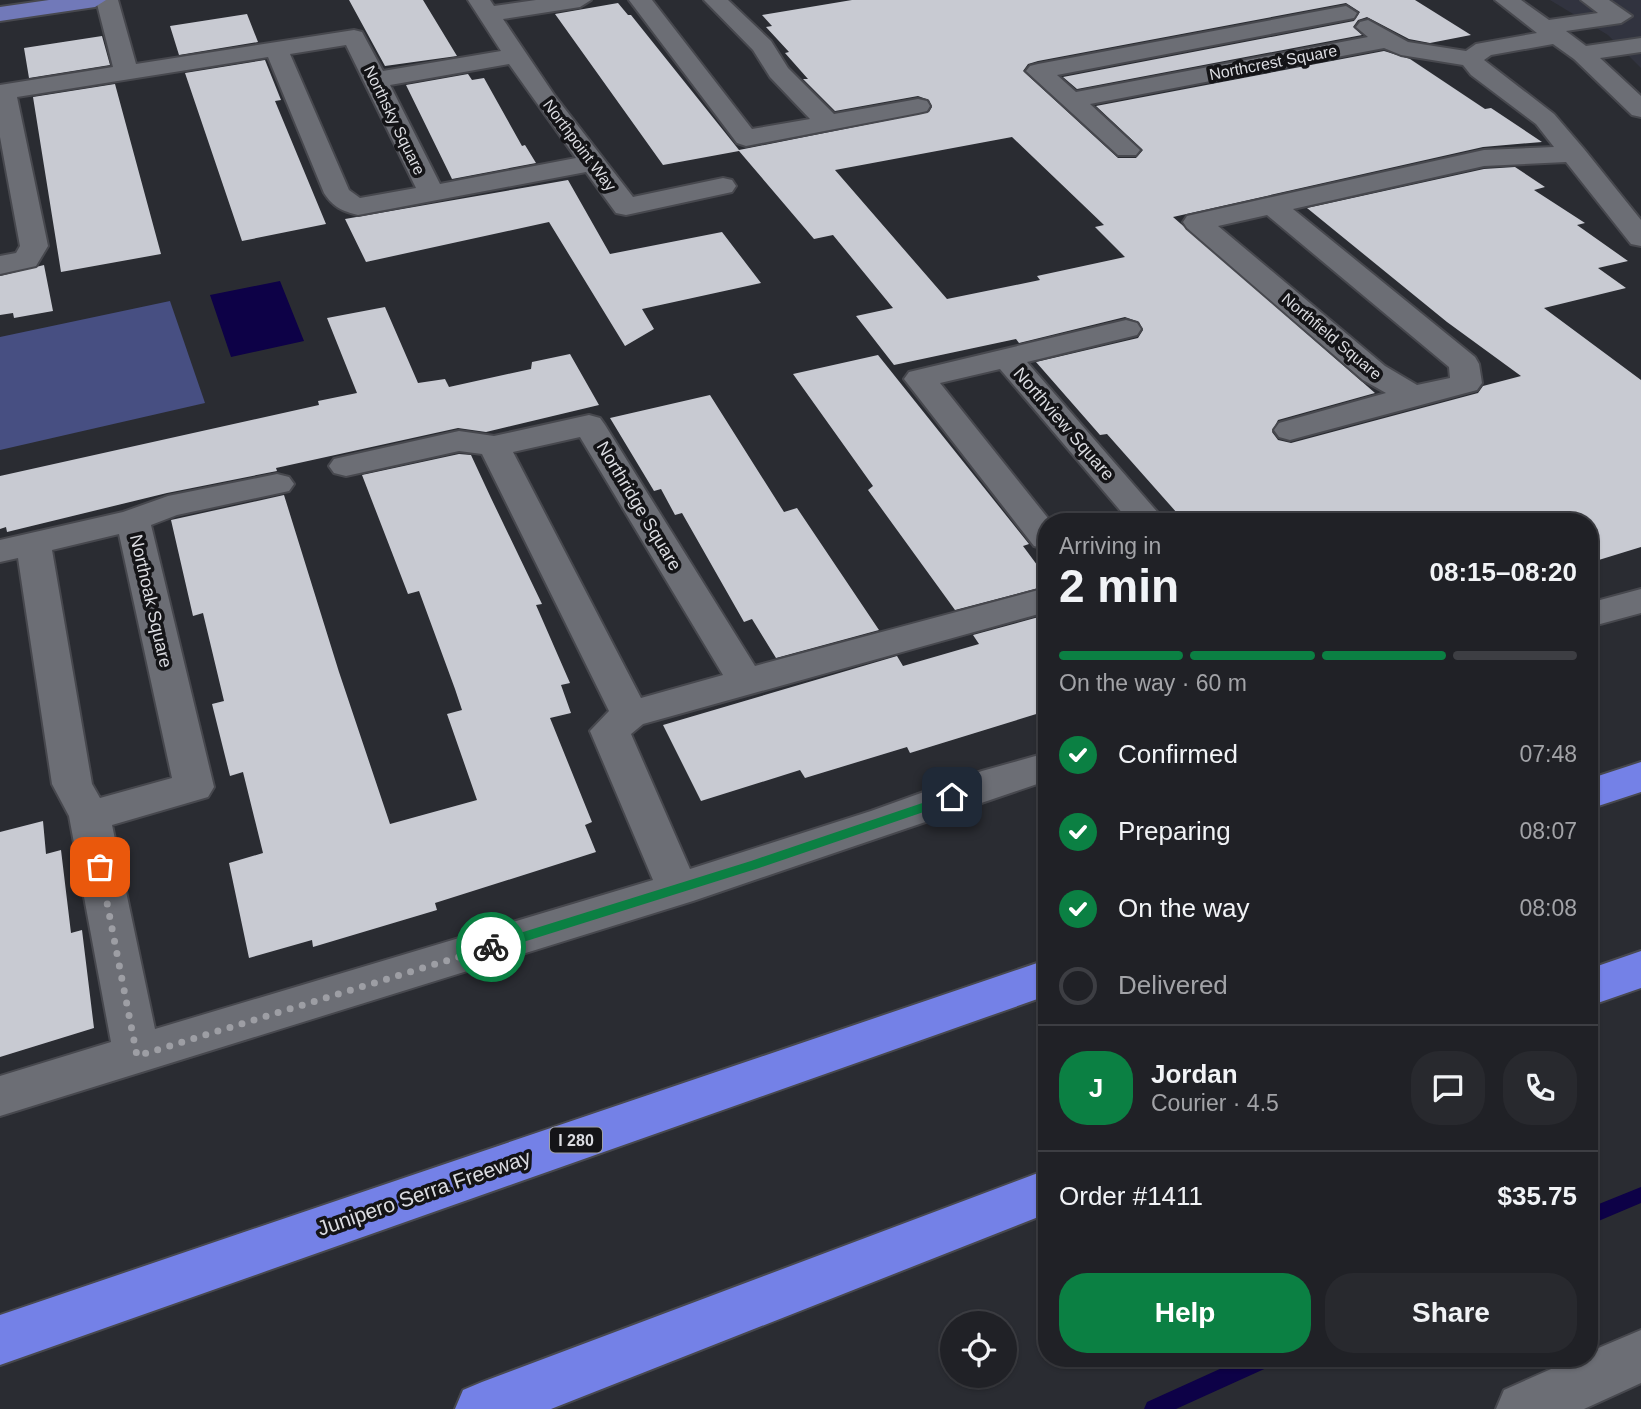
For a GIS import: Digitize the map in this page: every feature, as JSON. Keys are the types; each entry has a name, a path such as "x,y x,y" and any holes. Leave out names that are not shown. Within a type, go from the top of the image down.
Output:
{"highway":[{"path":"1598,791 1641,777"},
{"path":"1598,985 1641,969"},
{"name":"Junipero Serra Freeway","path":"0,1340 1038,981"},
{"path":"482,1409 1038,1195"}],"main road":[{"path":"0,14 95,0"}],"street":[{"path":"107,0 127,73"},
{"path":"484,7 580,0"},
{"path":"640,0 746,138 918,106"},
{"path":"1506,0 1581,54 1641,110"},
{"path":"1471,60 1484,49 1621,16 1592,0"},
{"path":"720,1 763,46 778,72 828,123"},
{"path":"1337,6 1401,48 1471,60 1479,70 1545,119 1641,238"},
{"name":"Northcrest Square","path":"1127,150 1074,100 1038,71 1337,6"},
{"name":"Northpoint Way","path":"484,7 516,56 626,207 723,186"},
{"name":"Northsky Square","path":"2,92 277,51 349,27 432,194 358,207 345,202 337,193 277,51"},
{"name":"Northcrest Square","path":"1074,100 1388,40"},
{"path":"1581,54 1641,45"},
{"path":"375,80 516,56"},
{"path":"0,265 26,261 34,246 2,92"},
{"name":"Northfield Square","path":"1412,396 1374,373 1197,222 1484,159 1575,154"},
{"path":"432,194 592,163"},
{"path":"1273,206 1464,364 1466,383 1290,430"},
{"path":"1007,358 1126,329"},
{"name":"Northview Square","path":"1038,528 920,379 1007,358 1141,513"},
{"name":"Northridge Square","path":"494,446 589,425 746,682"},
{"path":"346,466 459,441 494,446 630,714"},
{"path":"133,520 168,506 277,484"},
{"name":"Northoak Square","path":"90,816 194,787 133,520 16,547 72,784 90,816 137,1056"},
{"path":"1598,613 1641,601"},
{"path":"678,889 610,731 630,714 1038,602"},
{"path":"0,1096 678,889 1038,769"},
{"path":"1523,1409 1641,1356"}],"shaded area":[{"path":"1550,0 1641,0 1641,68 1608,35"},
{"path":"280,281 304,341 231,357 210,295"},
{"path":"170,301 205,403 0,450 0,337"}],"building":[{"path":"349,0 423,0 457,56 385,66"},
{"path":"852,0 1415,0 1471,35 1430,43 1409,39 1367,17 1358,20 1353,27 1362,35 1077,89 1063,77 1354,21 1360,12 1346,3 1038,61 1028,64 1023,71 1118,158 1136,158 1143,150 1096,106 1384,51 1410,59 1485,109 1491,108 1542,142 1483,147 1173,217 1375,393 1278,420 1272,432 1278,440 1291,443 1478,393 1483,386 1521,376 1447,322 1307,208 1484,169 1515,167 1545,187 1534,190 1585,223 1577,225 1628,261 1598,268 1626,288 1544,308 1641,380 1641,547 1598,560 1598,513 1177,513 1107,434 1100,435 1036,362 1138,338 1143,330 1139,322 1125,317 1019,343 1016,339 894,365 856,316 893,308 833,235 814,239 739,151 663,165 555,14 618,3 631,15 739,150 929,112 932,107 929,100 918,96 835,111 803,79 808,79 785,53 789,52 766,27 772,26 762,15","holes":["1012,137 1104,225 1095,227 1125,257 1037,276 1040,280 947,299 835,170"]},
{"path":"247,14 258,42 179,55 170,26"},
{"path":"102,36 110,65 29,78 24,48"},
{"path":"265,60 281,100 275,101 326,224 242,241 185,73"},
{"path":"468,74 472,80 484,78 522,146 525,145 536,163 452,179 406,85"},
{"path":"115,84 161,254 61,272 33,97"},
{"path":"568,180 610,254 722,232 761,283 642,309 654,329 625,346 549,222 366,262 345,219"},
{"path":"44,265 53,311 14,318 13,313 0,315 0,276"},
{"path":"385,307 418,383 445,379 449,387 531,369 532,362 570,354 599,405 486,432 458,428 7,532 6,527 0,529 0,476 319,405 318,401 357,393 327,318"},
{"path":"878,355 1029,544 1023,546 1038,566 1038,588 955,610 868,490 873,486 793,374"},
{"path":"710,395 784,512 797,508 879,630 776,658 752,619 744,622 682,513 675,515 661,489 654,491 610,418"},
{"path":"459,454 471,455 542,604 536,605 570,683 561,685 571,713 550,718 592,822 585,825 596,852 435,903 437,910 313,947 312,940 249,958 229,863 263,853 243,772 230,776 212,704 224,701 203,613 193,616 171,520 284,495 390,824 477,800 447,714 462,710 455,689 419,591 408,594 362,475"},
{"path":"1038,617 1038,713 910,753 907,747 805,778 800,770 701,801 663,725 897,656 903,666 979,644 973,635"},
{"path":"43,821 46,854 61,850 71,933 82,930 94,1028 0,1057 0,832"}],"waterway":[{"path":"1598,1213 1641,1195"},
{"path":"1154,1409 1246,1367"}],"way so far":[{"path":"100,867 137,1056 491,947"}],"route":[{"path":"491,947 755,865 952,797"}]}
